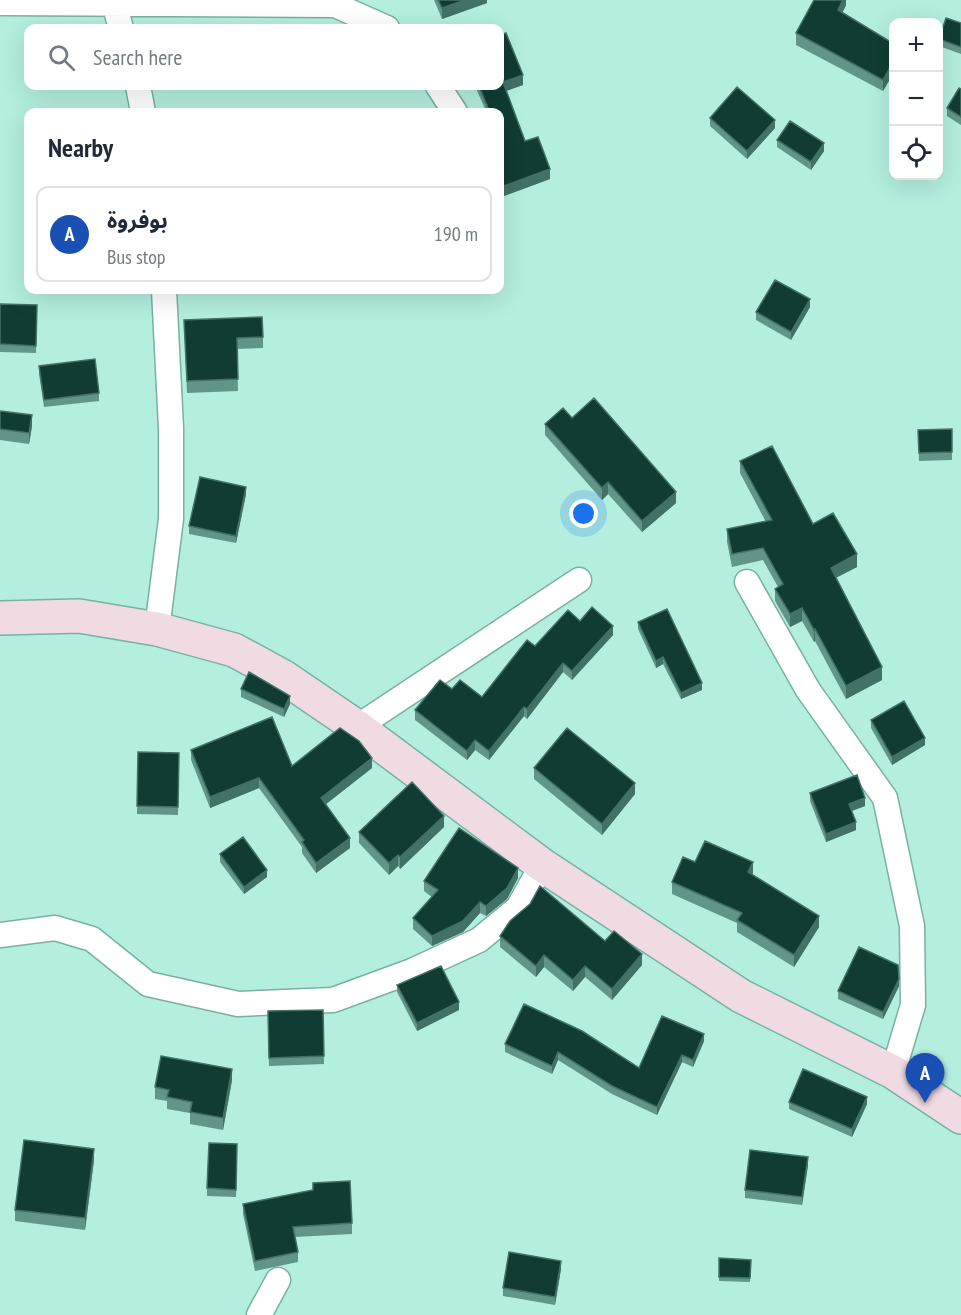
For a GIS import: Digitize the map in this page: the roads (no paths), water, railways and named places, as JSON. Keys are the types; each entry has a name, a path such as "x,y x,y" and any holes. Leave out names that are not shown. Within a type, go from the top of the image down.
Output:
{"main road":[{"path":"0,618 79,616 158,629 234,650 282,676 357,727 542,865 741,996 892,1072 961,1117"}],"street":[{"path":"113,2 120,24"},
{"path":"0,3 335,5 378,24"},
{"path":"139,90 143,108"},
{"path":"441,90 452,108"},
{"path":"158,629 171,519 171,428 164,294"},
{"path":"357,727 579,580"},
{"path":"747,582 808,690 885,798 912,926 913,1005 892,1072"},
{"path":"0,935 55,928 92,939 148,984 238,1004 333,1000 412,970 479,940 518,908 542,865"},
{"path":"259,1315 278,1280"}],"place":[{"name":"بوفروة","path":"925,1103"}]}
